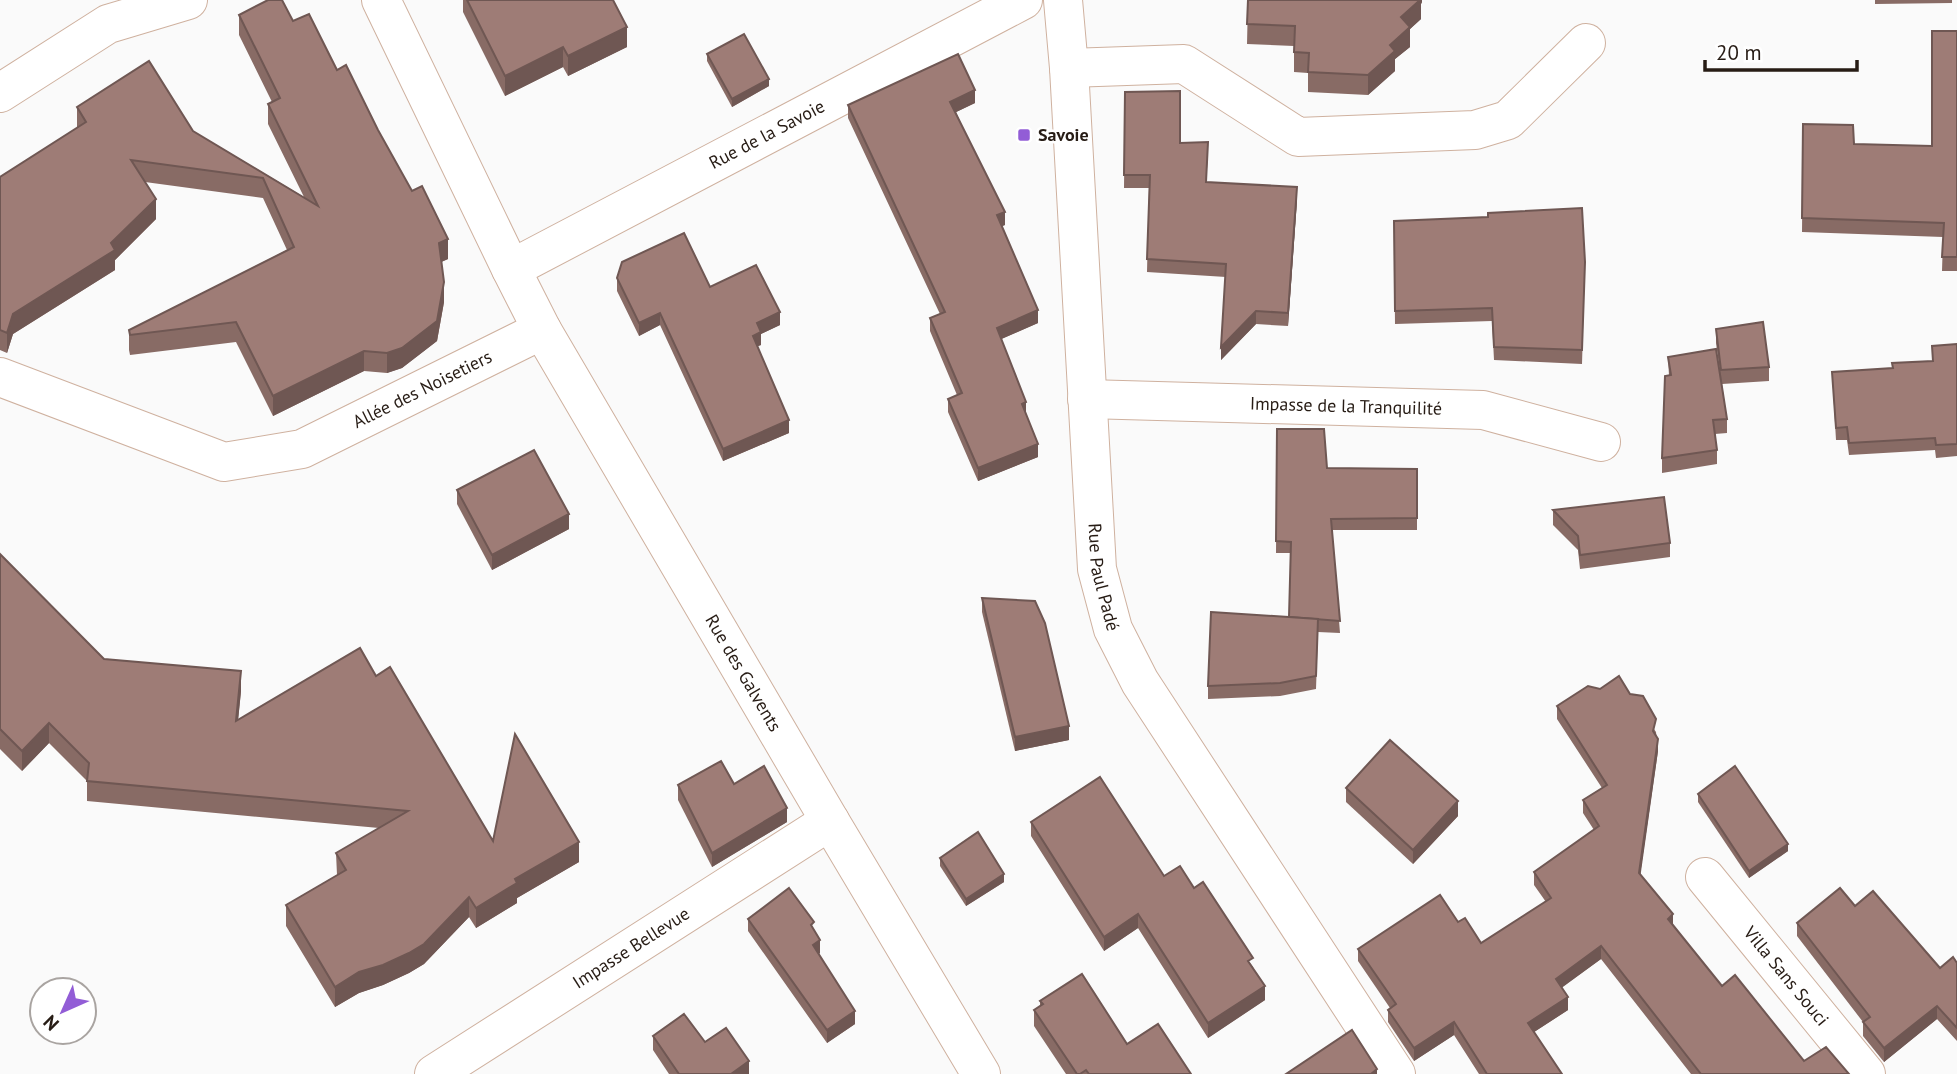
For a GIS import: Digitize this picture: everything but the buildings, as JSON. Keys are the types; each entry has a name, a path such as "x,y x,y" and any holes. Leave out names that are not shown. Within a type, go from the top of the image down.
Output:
{"street":[{"path":"0,93 108,24 188,0"},
{"name":"Rue des Galvents","path":"381,0 542,330 981,1074"},
{"name":"Rue de la Savoie","path":"511,270 1023,0"},
{"name":"Rue Paul Padé","path":"1063,0 1097,569 1113,629 1140,682 1396,1074"},
{"path":"1069,68 1184,64 1298,137 1475,130 1508,120 1586,43"},
{"name":"Allée des Noisetiers","path":"0,377 224,462 302,449 542,330"},
{"name":"Impasse de la Tranquilité","path":"1087,399 1483,410 1601,442"},
{"name":"Impasse Bellevue","path":"434,1074 830,821"},
{"name":"Villa Sans Souci","path":"1705,877 1866,1074"}],"place":[{"name":"Savoie","path":"1024,135"}]}
